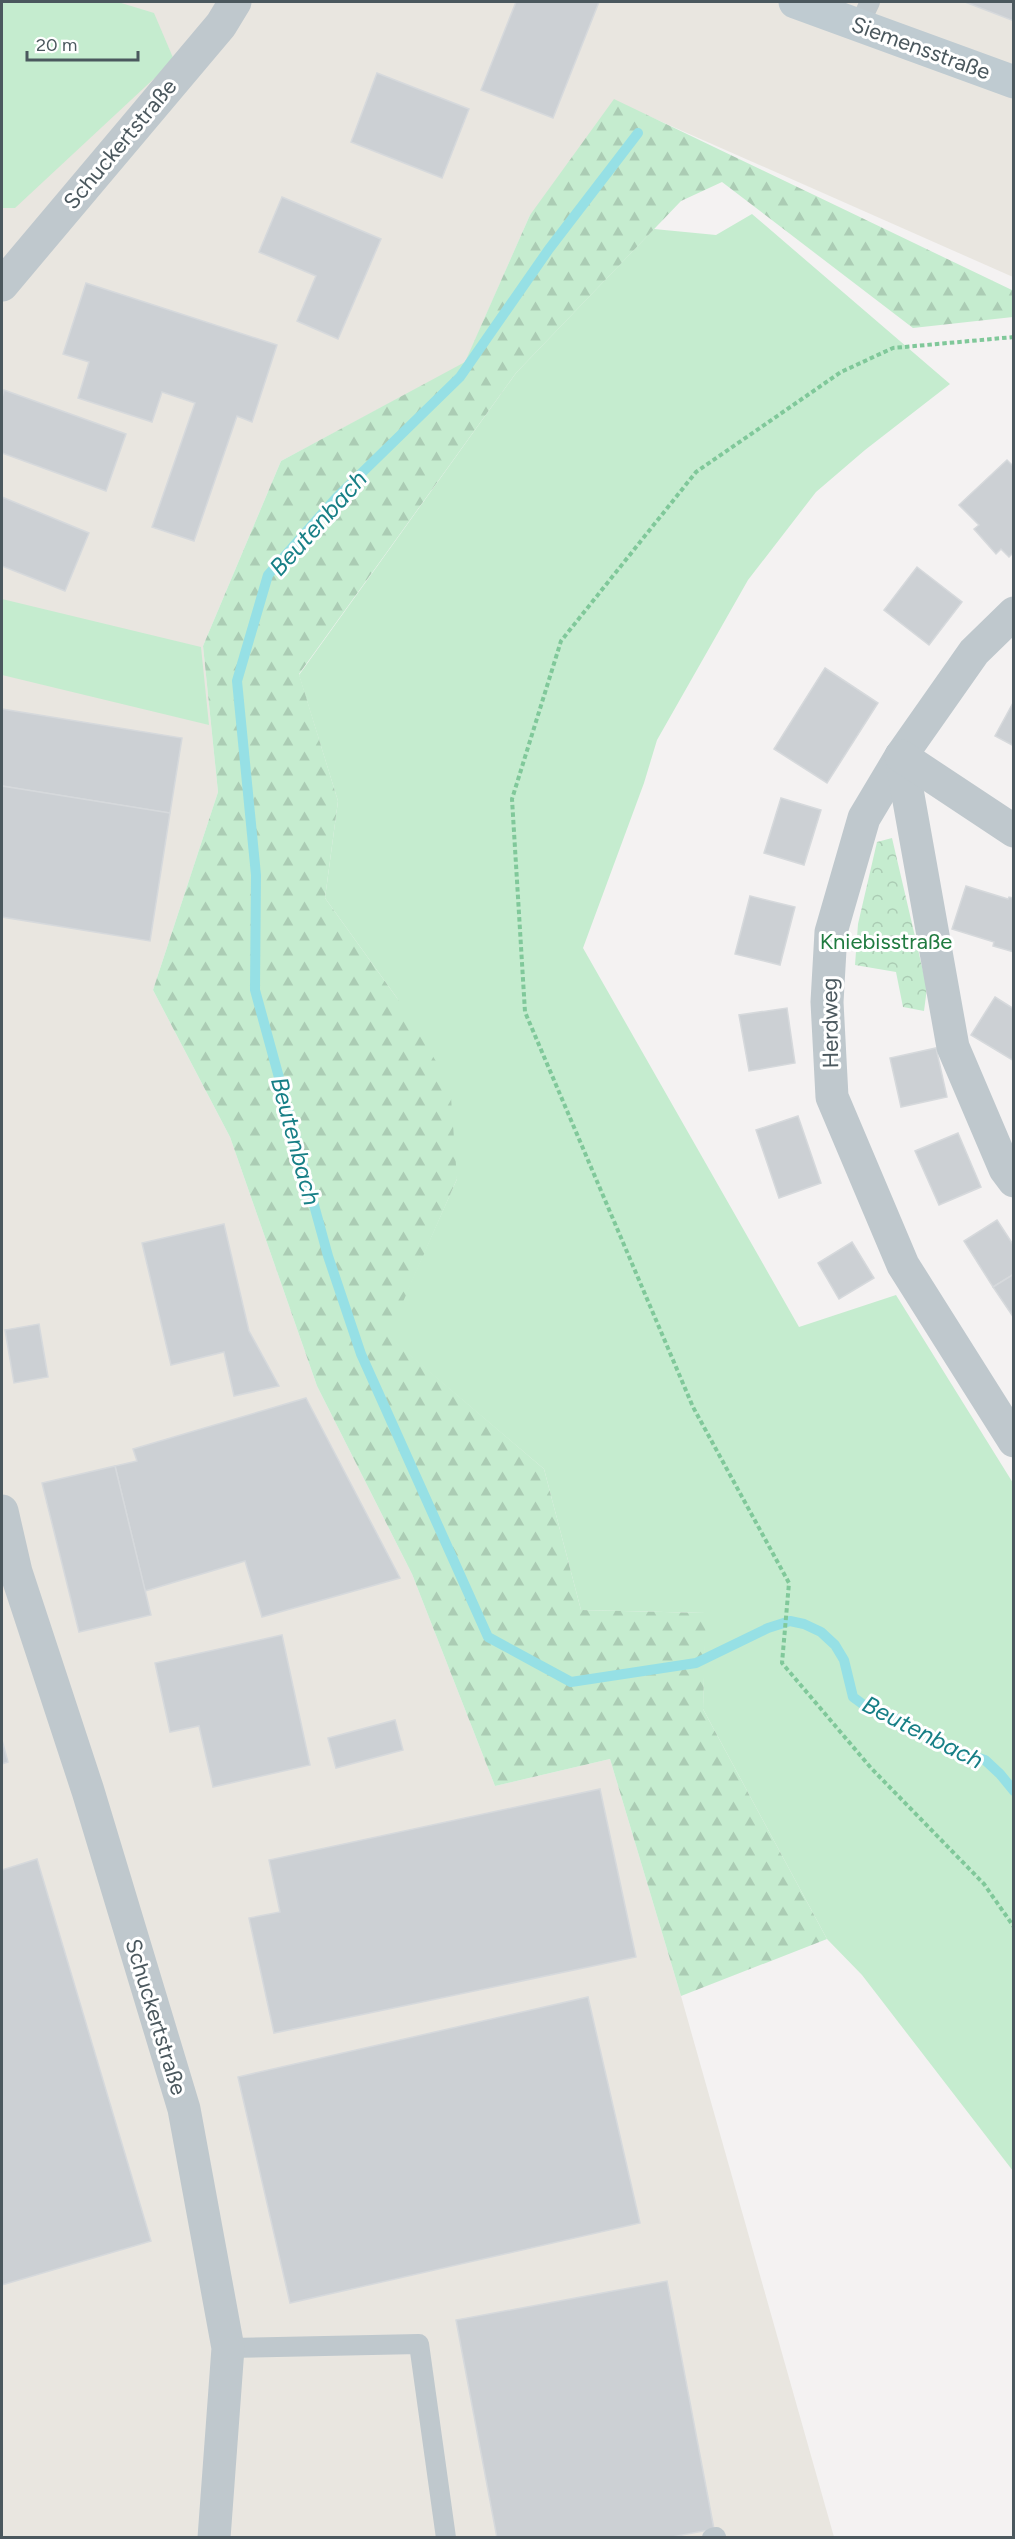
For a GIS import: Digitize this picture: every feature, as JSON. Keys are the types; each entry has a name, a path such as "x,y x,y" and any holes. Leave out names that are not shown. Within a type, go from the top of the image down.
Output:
{"main road":[{"name":"Siemensstraße","path":"795,2 864,13 1014,82"}],"street":[{"name":"Schuckertstraße","path":"2,285 221,25 235,2"},
{"name":"Herdweg","path":"1014,613 974,652 901,756 864,818 831,932 827,1002 832,1096 903,1264 1014,1441"},
{"path":"901,756 1014,831"},
{"path":"901,756 953,1047 1005,1169 1014,1181"},
{"name":"Schuckertstraße","path":"2,1511 9,1574 88,1791 184,2109 228,2348 214,2538"}],"lane":[{"path":"228,2348 419,2344 446,2538"}],"path":[{"path":"1014,337 893,348 841,372 696,472 561,641 512,799 525,1012 693,1407 789,1582 782,1663 871,1768 984,1884 1014,1927"}],"shaded area":[{"path":"2,2 1013,2 1013,277 644,114 530,215 465,363 281,461 203,646 218,792 153,990 230,1137 317,1386 412,1574 495,1786 610,1759 681,1996 834,2537 2,2538"}],"green space":[{"path":"2,2 118,2 154,13 174,60 15,208 2,208"},
{"path":"614,99 1014,291 1013,317 913,328 722,182 681,201 516,373 299,674 338,801 325,898 397,998 450,1084 457,1179 388,1336 544,1469 581,1610 706,1613 703,1709 827,1939 681,1996 610,1759 495,1786 412,1574 317,1386 230,1137 153,990 218,792 203,646 281,461 465,362 530,215"},
{"path":"752,214 950,384 865,450 816,492 748,580 657,740 644,783 583,948 799,1327 896,1295 1013,1483 1013,2171 862,1975 827,1939 703,1709 705,1613 581,1610 544,1469 387,1336 457,1179 397,998 325,898 338,801 299,675 516,373 654,229 716,235"},
{"path":"2,599 201,647 209,725 2,675"},
{"name":"Kniebisstraße","path":"892,838 927,988 924,1011 903,1007 896,972 855,965 858,924 877,842"}],"building":[{"path":"516,2 599,2 553,118 481,90"},
{"path":"965,2 1014,2 1014,21"},
{"path":"377,73 469,109 442,178 351,142"},
{"path":"282,197 381,239 338,339 297,321 316,276 259,252"},
{"path":"86,283 277,345 252,422 237,416 194,541 152,527 195,403 162,392 152,422 78,398 89,362 63,354"},
{"path":"4,390 126,434 106,491 2,453"},
{"path":"1007,460 1014,467 1014,552 1009,557 1001,549 996,554 974,529 979,525 959,505"},
{"path":"2,497 89,533 65,591 2,566"},
{"path":"917,567 962,602 929,645 884,610"},
{"path":"825,668 878,703 827,783 774,749"},
{"path":"1014,701 1014,746 995,736"},
{"path":"2,709 182,738 170,813 2,786"},
{"path":"2,786 170,813 150,941 2,917"},
{"path":"781,798 821,810 804,865 764,853"},
{"path":"966,886 1008,899 1009,897 1014,898 1014,952 993,946 994,942 952,929"},
{"path":"750,896 795,907 780,965 735,954"},
{"path":"995,997 1014,1009 1014,1061 971,1035"},
{"path":"787,1008 795,1063 749,1071 739,1015"},
{"path":"936,1048 947,1097 901,1107 890,1058"},
{"path":"798,1116 821,1183 779,1198 756,1130"},
{"path":"958,1133 981,1187 939,1205 915,1151"},
{"path":"997,1220 1014,1246 1014,1274 993,1287 964,1241"},
{"path":"224,1224 249,1331 279,1386 234,1396 224,1352 171,1365 142,1243"},
{"path":"852,1242 874,1278 839,1299 818,1263"},
{"path":"1014,1274 1014,1318 993,1287"},
{"path":"39,1324 48,1377 14,1383 5,1330"},
{"path":"306,1398 400,1578 262,1617 245,1561 145,1591 115,1466 137,1461 133,1449"},
{"path":"115,1466 151,1615 79,1632 42,1483"},
{"path":"282,1635 310,1765 213,1787 199,1726 170,1732 155,1663"},
{"path":"395,1720 403,1750 336,1768 328,1738"},
{"path":"2,1740 8,1762 2,1764"},
{"path":"600,1789 636,1957 274,2033 249,1918 280,1912 269,1860"},
{"path":"37,1859 151,2241 2,2285 2,1870"},
{"path":"588,1997 640,2223 290,2303 238,2077"},
{"path":"667,2281 714,2529 667,2538 497,2538 456,2320"}],"waterway":[{"name":"Beutenbach","path":"638,133 549,249 460,377 337,497 268,575 237,681 256,875 255,990 328,1256 361,1354 488,1637 571,1682 696,1663 768,1628 790,1621 804,1624 821,1632 835,1645 844,1660 853,1697 872,1711 895,1718 948,1748 985,1760 1014,1791"}]}
